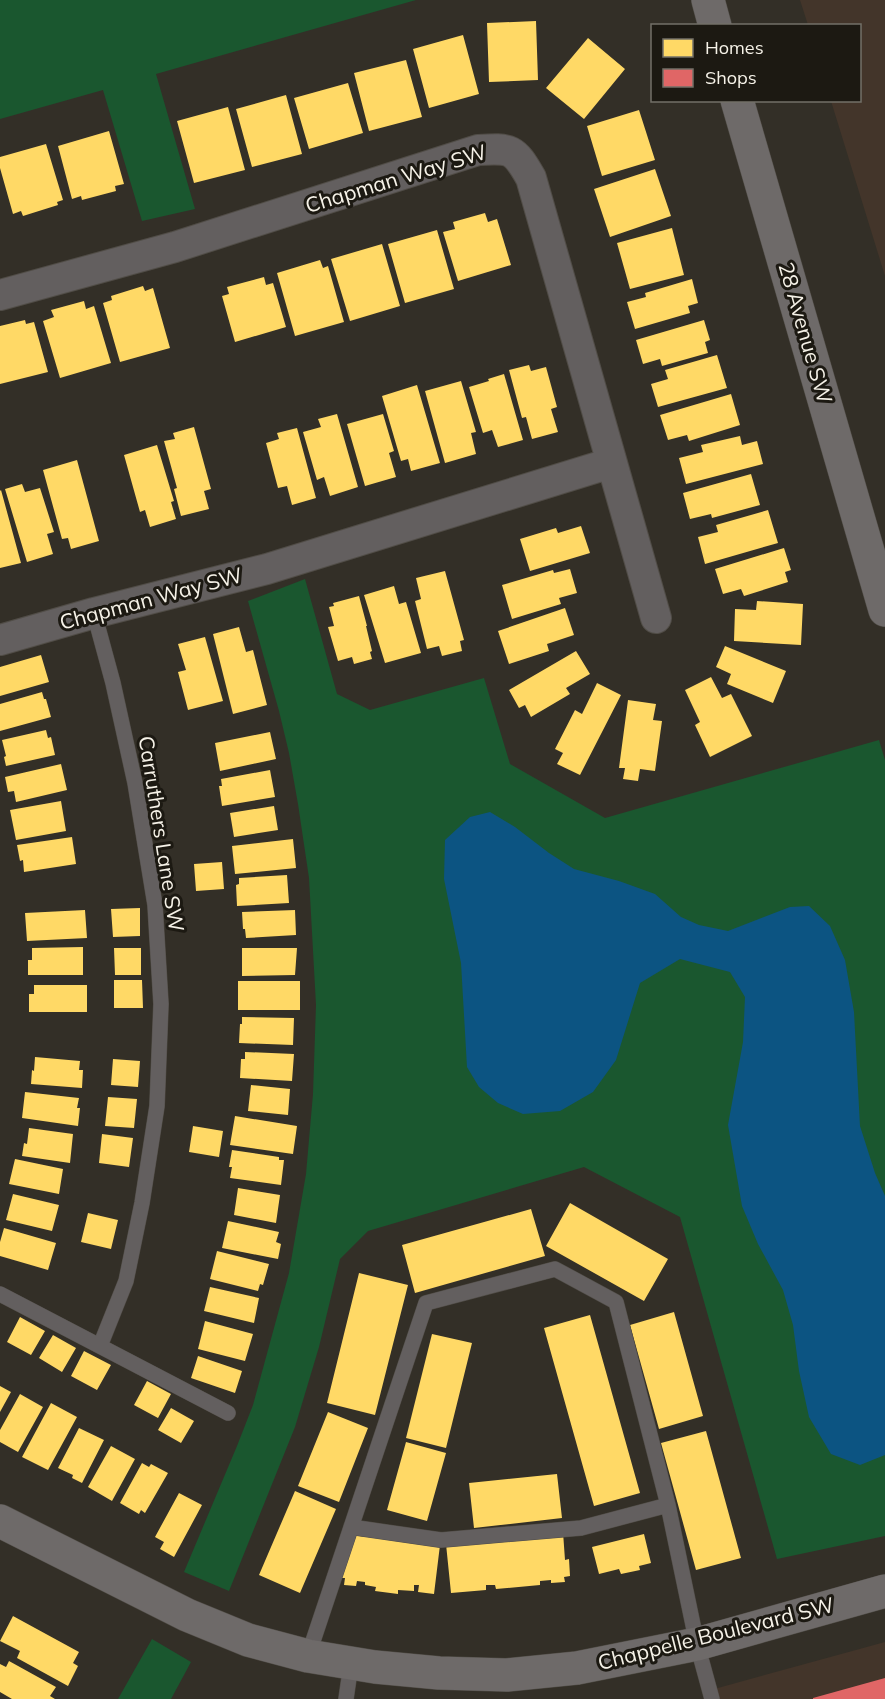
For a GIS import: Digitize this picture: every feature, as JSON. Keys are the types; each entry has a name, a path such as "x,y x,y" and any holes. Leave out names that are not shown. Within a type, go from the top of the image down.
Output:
{"street":[{"path":"708,0 714,24"},
{"name":"28 Avenue SW","path":"738,102 885,610"},
{"name":"Chapman Way SW","path":"0,295 175,247 478,150 502,149 519,157 531,178 656,618"},
{"name":"Chapman Way SW","path":"0,640 94,613 267,569 611,463"},
{"name":"28 Avenue SW","path":"872,565 885,596"},
{"name":"Chappelle Boulevard SW","path":"1,1524 186,1615 248,1640 308,1656 351,1664 439,1673 507,1675 577,1668 697,1644 885,1591"}],"lane":[{"name":"Carruthers Lane SW","path":"94,613 113,683 135,783 155,905 161,1004 157,1106 142,1203 126,1281 100,1346"},
{"path":"308,1656 426,1303 555,1269 616,1302 668,1505 697,1644 712,1699"},
{"path":"0,1294 228,1413"},
{"path":"351,1527 441,1540 581,1528 668,1505"},
{"path":"346,1699 351,1664"}],"shaded area":[{"path":"800,0 885,0 885,276 831,102 861,102 861,24 808,24"},
{"path":"885,1642 885,1699 709,1699 707,1691"}],"green space":[{"path":"0,0 416,0 156,74 195,209 142,221 103,90 0,119"},
{"path":"305,579 337,694 370,710 484,678 510,764 605,818 879,740 885,760 885,1536 777,1559 680,1217 584,1167 368,1231 340,1259 319,1347 295,1427 229,1591 184,1572 253,1405 289,1273 306,1174 313,1094 316,1005 309,878 289,753 248,601"},
{"path":"152,1639 191,1662 171,1699 118,1699"}],"water":[{"path":"490,812 574,869 619,881 655,894 681,917 699,925 728,931 790,907 809,906 830,926 845,960 854,1012 860,1126 885,1196 885,1455 860,1465 831,1454 809,1417 799,1371 793,1325 783,1290 758,1244 742,1206 728,1125 743,1042 745,997 730,972 680,959 640,983 616,1060 593,1092 560,1111 523,1114 498,1103 479,1087 467,1067 461,963 444,879 445,840 470,817"}],"building: Homes":[{"path":"536,21 538,80 489,82 487,23"},
{"path":"463,35 479,94 429,108 413,49"},
{"path":"588,38 625,69 584,119 546,88"},
{"path":"406,60 422,117 369,131 354,73"},
{"path":"348,83 363,133 309,149 294,98"},
{"path":"286,95 302,154 252,167 236,109"},
{"path":"228,107 245,170 194,183 177,121"},
{"path":"639,110 655,160 602,176 587,126"},
{"path":"109,131 124,184 115,186 116,191 82,200 81,196 72,199 58,146"},
{"path":"46,144 63,200 57,202 58,205 23,216 21,211 13,214 0,168 0,157"},
{"path":"655,169 671,216 610,237 594,189"},
{"path":"485,213 488,222 497,219 511,265 458,281 443,232 455,229 453,222"},
{"path":"672,228 684,275 630,289 617,243"},
{"path":"437,230 454,289 405,303 388,244"},
{"path":"382,244 400,306 350,321 331,259"},
{"path":"320,260 323,268 328,266 344,322 295,336 277,273"},
{"path":"264,277 266,285 273,283 286,327 235,342 222,296 229,294 227,287"},
{"path":"692,279 698,303 688,306 690,313 635,329 627,302 646,297 645,293"},
{"path":"143,286 145,291 153,288 170,348 120,362 103,303 112,300 111,296"},
{"path":"84,301 86,309 94,306 111,363 60,378 43,321 54,317 51,310"},
{"path":"25,320 26,324 34,322 48,372 0,384 0,326"},
{"path":"704,320 710,340 705,342 708,353 662,366 660,359 643,364 636,340"},
{"path":"717,355 727,388 658,407 651,384 668,379 665,370"},
{"path":"529,365 531,371 546,367 557,407 551,409 558,432 532,439 526,417 522,418 509,370"},
{"path":"504,374 523,440 498,447 492,430 483,433 469,387"},
{"path":"461,381 476,432 471,433 476,454 445,463 425,391"},
{"path":"417,385 440,463 411,471 408,459 401,461 382,396"},
{"path":"731,394 740,425 689,441 687,435 668,440 660,415"},
{"path":"337,414 358,487 330,496 324,477 317,480 303,432 321,427 318,419"},
{"path":"383,414 394,451 389,453 396,477 365,486 347,424"},
{"path":"194,427 211,489 204,491 209,509 181,516 174,489 177,488 164,441 175,439 173,433"},
{"path":"297,428 316,498 292,505 287,486 278,488 266,443 279,439 277,433"},
{"path":"740,436 742,445 757,441 763,464 686,484 679,458 703,452 701,445"},
{"path":"157,445 174,501 171,502 176,519 150,527 145,510 140,512 124,455"},
{"path":"77,460 99,541 71,549 68,538 62,539 43,470"},
{"path":"751,474 760,505 712,518 711,514 690,519 683,493"},
{"path":"22,484 25,492 40,488 54,532 47,534 53,554 27,562 5,489"},
{"path":"0,491 21,563 0,568"},
{"path":"768,510 778,543 705,564 698,537 718,532 716,525"},
{"path":"581,526 590,553 530,571 520,539 556,528 558,533"},
{"path":"784,548 791,570 785,572 788,582 744,596 741,589 723,594 715,569"},
{"path":"570,569 577,593 559,598 561,604 512,619 502,585 553,570 554,573"},
{"path":"445,571 464,640 460,641 462,651 442,656 439,646 427,649 415,601 421,599 416,578"},
{"path":"394,586 399,604 406,602 421,653 385,663 364,595"},
{"path":"359,596 372,659 354,664 352,657 338,661 328,627 334,626 329,607 334,606 333,603"},
{"path":"757,601 803,604 801,645 734,641 735,609 756,610"},
{"path":"565,608 574,635 547,644 549,651 509,664 498,631"},
{"path":"239,627 246,652 253,650 267,705 233,714 213,634"},
{"path":"205,637 223,701 188,710 178,672 186,670 178,644"},
{"path":"725,646 786,671 773,703 727,684 731,674 716,667"},
{"path":"576,651 590,674 566,688 570,694 531,717 525,705 519,708 509,690"},
{"path":"41,655 49,682 0,696 0,667"},
{"path":"711,677 722,698 731,694 752,736 710,757 695,725 700,722 685,690"},
{"path":"597,683 621,695 580,775 557,764 563,753 555,749 575,710 582,714"},
{"path":"42,692 51,717 0,731 0,704"},
{"path":"628,700 656,704 653,720 662,721 655,771 640,769 638,781 623,779 625,768 619,768"},
{"path":"46,730 48,738 51,737 55,755 6,766 2,740"},
{"path":"270,732 276,759 220,771 215,743"},
{"path":"61,764 67,790 16,802 14,791 8,792 5,777"},
{"path":"270,770 275,797 222,806 219,786 222,786 221,779"},
{"path":"61,801 66,831 16,840 10,810"},
{"path":"274,806 278,830 234,837 230,813"},
{"path":"72,837 76,864 24,872 23,860 20,861 17,845"},
{"path":"293,839 296,868 235,874 232,846"},
{"path":"222,862 224,889 196,891 194,864"},
{"path":"287,875 289,903 237,906 236,885 239,884 239,878"},
{"path":"140,908 140,936 113,937 111,909"},
{"path":"85,910 87,938 27,941 25,913"},
{"path":"295,910 296,935 246,938 242,912"},
{"path":"83,947 83,975 28,975 28,960 32,960 32,948"},
{"path":"114,948 141,948 141,975 115,975"},
{"path":"242,948 297,948 295,975 242,976"},
{"path":"114,980 142,980 143,1008 114,1008"},
{"path":"238,981 300,981 300,1010 238,1010"},
{"path":"34,985 87,985 87,1012 29,1012 29,994 34,994"},
{"path":"242,1017 294,1018 293,1045 239,1043"},
{"path":"245,1052 294,1054 292,1081 240,1078 241,1059 245,1059"},
{"path":"35,1057 80,1061 79,1070 83,1070 82,1088 31,1084"},
{"path":"113,1059 140,1061 138,1087 111,1085"},
{"path":"251,1085 290,1089 288,1115 248,1111"},
{"path":"25,1092 79,1098 78,1126 22,1118"},
{"path":"108,1097 137,1099 134,1128 105,1126"},
{"path":"235,1116 297,1126 293,1154 230,1145"},
{"path":"193,1126 223,1131 219,1157 189,1152"},
{"path":"29,1128 73,1134 70,1163 22,1156 24,1143 27,1144"},
{"path":"102,1134 133,1138 129,1167 99,1163"},
{"path":"232,1150 279,1157 279,1160 284,1160 281,1185 230,1178"},
{"path":"15,1159 63,1169 59,1194 9,1184"},
{"path":"238,1188 280,1195 276,1223 234,1215"},
{"path":"13,1194 59,1205 52,1231 6,1220"},
{"path":"570,1203 668,1259 644,1301 546,1246"},
{"path":"531,1209 545,1256 415,1293 402,1245"},
{"path":"88,1213 118,1220 111,1249 81,1242"},
{"path":"228,1221 279,1232 276,1242 281,1244 278,1259 222,1248"},
{"path":"4,1228 56,1243 48,1270 0,1256 0,1242"},
{"path":"217,1251 269,1264 263,1285 260,1284 258,1291 210,1279"},
{"path":"359,1273 408,1285 375,1415 327,1403"},
{"path":"210,1287 259,1298 254,1323 204,1311"},
{"path":"674,1312 703,1416 659,1429 630,1325"},
{"path":"590,1315 640,1493 594,1506 544,1328"},
{"path":"20,1317 45,1331 31,1355 7,1342"},
{"path":"205,1321 253,1334 245,1361 198,1349"},
{"path":"432,1334 472,1343 446,1448 406,1438"},
{"path":"53,1335 76,1348 62,1372 39,1358"},
{"path":"84,1351 111,1365 97,1390 71,1376"},
{"path":"198,1356 242,1371 235,1393 191,1378"},
{"path":"147,1381 171,1394 158,1418 134,1405"},
{"path":"0,1386 11,1392 0,1412"},
{"path":"20,1394 43,1407 18,1452 0,1442 0,1430"},
{"path":"51,1403 77,1417 48,1470 22,1457"},
{"path":"171,1408 194,1421 181,1443 158,1430"},
{"path":"328,1412 368,1428 339,1502 298,1486"},
{"path":"79,1428 104,1440 82,1483 72,1478 73,1475 58,1468"},
{"path":"706,1431 741,1558 696,1570 661,1443"},
{"path":"406,1442 446,1453 427,1521 387,1510"},
{"path":"111,1446 135,1459 112,1501 88,1487"},
{"path":"142,1463 149,1467 151,1464 168,1473 145,1513 141,1510 139,1514 120,1503"},
{"path":"557,1474 562,1518 474,1528 469,1483"},
{"path":"295,1491 336,1509 300,1593 259,1575"},
{"path":"179,1493 202,1505 174,1557 160,1549 164,1542 155,1537"},
{"path":"563,1532 565,1560 569,1559 570,1576 564,1577 565,1582 540,1581 540,1585 496,1589 495,1585 486,1585 486,1590 451,1593 446,1544"},
{"path":"644,1534 651,1563 639,1566 640,1570 621,1574 619,1569 599,1574 592,1547"},
{"path":"350,1535 440,1545 434,1594 418,1592 419,1585 414,1585 414,1591 398,1590 398,1594 375,1591 376,1587 365,1585 365,1582 357,1581 356,1586 344,1585 345,1578 341,1578"},
{"path":"13,1616 79,1652 73,1663 78,1666 68,1686 17,1658 20,1651 0,1641"},
{"path":"9,1661 56,1687 50,1696 55,1699 12,1699 0,1692 0,1664 6,1667"}],"building: Shops":[{"path":"885,1678 885,1699 813,1699 813,1698"}]}
